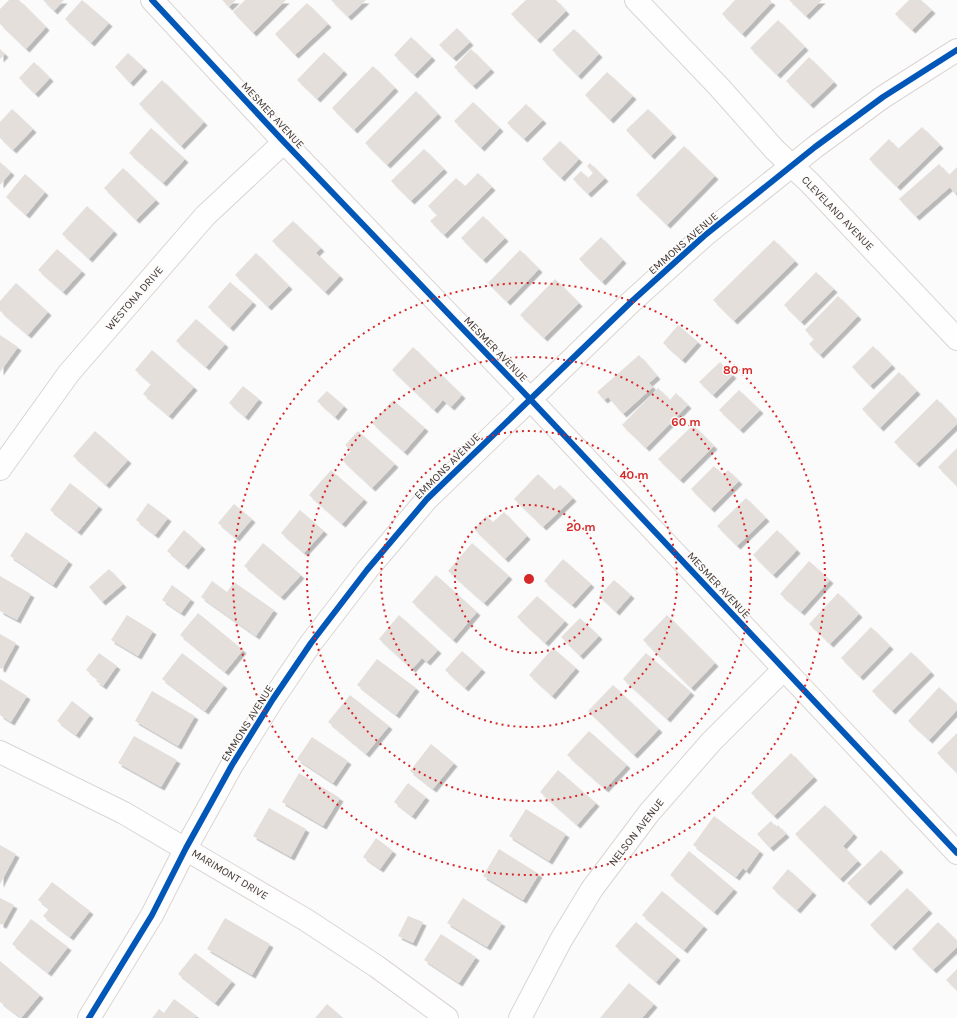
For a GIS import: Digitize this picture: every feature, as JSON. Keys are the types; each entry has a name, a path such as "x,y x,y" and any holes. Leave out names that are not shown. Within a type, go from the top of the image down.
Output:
{"street":[{"name":"MESMER AVENUE","path":"152,0 284,142 530,399 957,853"},
{"name":"CLEVELAND AVENUE","path":"636,0 791,166 816,189 957,339"},
{"name":"EMMONS AVENUE","path":"89,1018 152,915 186,848 232,765 272,699 311,643 362,576 427,499 631,302 704,236 815,147 883,97 957,50"},
{"name":"WESTONA DRIVE","path":"0,469 69,374 200,221 284,142"},
{"name":"NELSON AVENUE","path":"520,1018 561,940 592,889 649,813 711,742 784,669"},
{"name":"MARIMONT DRIVE","path":"0,752 124,813 186,848 306,920 376,966 447,1018"}],"building":[{"path":"9,0 19,0 46,27 26,49 0,24 0,9"},
{"path":"43,0 64,0 54,11"},
{"path":"82,0 109,23 91,43 65,19"},
{"path":"222,0 236,0 229,7"},
{"path":"245,0 286,0 253,33 233,12"},
{"path":"331,0 366,0 348,17"},
{"path":"526,0 556,0 566,11 537,40 511,14"},
{"path":"735,0 770,0 772,2 742,34 722,14"},
{"path":"789,0 822,0 806,16"},
{"path":"909,0 921,0 932,10 912,30 895,14"},
{"path":"307,3 328,24 295,55 275,34"},
{"path":"778,20 805,47 777,75 750,48"},
{"path":"457,28 470,42 453,58 439,45"},
{"path":"574,29 599,54 578,76 552,50"},
{"path":"411,37 432,57 414,75 394,55"},
{"path":"0,49 5,54 0,59"},
{"path":"471,49 491,69 473,86 454,67"},
{"path":"324,52 344,71 317,99 297,80"},
{"path":"128,53 144,68 130,83 115,67"},
{"path":"809,57 834,82 810,105 786,81"},
{"path":"34,62 50,78 35,94 19,78"},
{"path":"373,66 395,88 354,130 332,108"},
{"path":"607,72 633,96 610,120 585,95"},
{"path":"162,80 204,122 181,146 139,104"},
{"path":"416,91 438,114 387,165 365,143"},
{"path":"473,102 500,128 481,148 454,121"},
{"path":"526,104 543,120 524,139 507,123"},
{"path":"12,109 33,129 13,150 0,138 0,122"},
{"path":"648,109 673,134 651,156 626,130"},
{"path":"922,127 940,145 897,187 869,159 889,139 898,149"},
{"path":"151,128 185,159 163,183 129,153"},
{"path":"560,141 579,159 561,178 542,159"},
{"path":"684,146 715,176 667,225 636,195"},
{"path":"424,149 444,169 411,201 391,181"},
{"path":"0,162 11,172 0,185"},
{"path":"590,163 605,178 588,194 573,179 581,171 588,178 593,173 587,166"},
{"path":"939,164 949,175 957,167 957,192 955,194 950,187 916,217 899,199"},
{"path":"123,168 156,200 136,220 104,188"},
{"path":"478,173 492,187 444,235 430,221 437,215 428,206 456,178 465,186"},
{"path":"25,174 45,192 26,215 6,197"},
{"path":"87,206 114,231 89,259 62,234"},
{"path":"483,216 505,238 483,260 461,238"},
{"path":"293,221 321,248 316,253 340,276 325,292 272,241"},
{"path":"601,237 623,260 602,282 579,259"},
{"path":"774,240 795,261 734,321 713,300"},
{"path":"57,249 82,271 63,292 38,270"},
{"path":"520,250 539,269 507,302 488,283"},
{"path":"256,253 289,286 268,307 235,275"},
{"path":"816,272 834,289 801,322 784,305"},
{"path":"555,279 579,303 544,338 520,315"},
{"path":"230,282 253,302 230,328 208,307"},
{"path":"16,283 48,312 28,335 0,311 0,301"},
{"path":"838,296 858,316 820,355 809,344 814,339 805,330"},
{"path":"196,319 225,344 206,367 176,341"},
{"path":"678,325 698,342 682,360 663,343"},
{"path":"0,335 18,347 0,372"},
{"path":"873,346 892,365 870,386 852,367"},
{"path":"413,347 462,395 451,407 443,400 434,410 392,370"},
{"path":"152,350 194,387 169,416 143,394 151,384 135,370"},
{"path":"639,355 657,376 649,383 653,387 623,414 608,397 604,400 597,392"},
{"path":"720,362 733,375 713,395 699,382"},
{"path":"899,372 917,391 880,428 862,409"},
{"path":"243,386 259,399 245,417 229,403"},
{"path":"658,388 670,400 676,393 688,405 646,448 622,425"},
{"path":"739,390 760,410 740,430 719,410"},
{"path":"327,391 344,406 335,417 317,401"},
{"path":"937,399 957,420 957,424 916,464 894,442"},
{"path":"393,400 425,428 404,452 372,423"},
{"path":"693,425 714,446 680,480 658,459"},
{"path":"95,431 128,460 106,485 73,456"},
{"path":"358,431 395,464 372,488 342,460 351,451 345,445"},
{"path":"957,448 957,486 938,467"},
{"path":"714,466 723,475 728,470 739,481 711,509 691,489"},
{"path":"331,470 364,499 342,524 309,495"},
{"path":"538,474 554,490 560,485 573,498 543,527 514,499"},
{"path":"70,483 99,506 78,532 50,510"},
{"path":"746,498 766,518 737,546 717,526"},
{"path":"148,503 168,518 155,535 136,520"},
{"path":"234,504 252,519 236,538 218,523"},
{"path":"300,510 324,531 304,553 281,533"},
{"path":"504,512 527,536 505,559 474,529 486,516 493,522"},
{"path":"184,530 202,546 185,566 167,551"},
{"path":"777,530 797,550 773,575 753,555"},
{"path":"26,532 69,561 53,585 10,556"},
{"path":"263,543 301,575 281,597 244,566"},
{"path":"472,543 509,576 484,603 448,571"},
{"path":"563,559 591,584 572,605 544,581"},
{"path":"809,561 830,580 801,612 780,594"},
{"path":"109,569 123,584 102,602 89,587"},
{"path":"436,575 477,612 453,640 412,602"},
{"path":"0,576 31,594 17,620 0,611"},
{"path":"614,580 631,595 616,612 599,596"},
{"path":"212,581 227,592 234,582 274,610 256,636 201,597"},
{"path":"172,585 191,599 181,613 162,600"},
{"path":"838,593 859,614 830,644 809,624"},
{"path":"537,596 565,621 545,643 517,617"},
{"path":"198,613 243,650 225,672 180,635"},
{"path":"127,615 153,631 138,656 111,640"},
{"path":"399,615 438,650 427,662 422,658 412,669 379,639"},
{"path":"667,615 715,663 691,688 643,640"},
{"path":"580,618 599,636 580,656 561,637"},
{"path":"871,627 890,646 860,677 841,658"},
{"path":"0,634 16,643 2,669 0,668"},
{"path":"553,648 576,668 552,696 529,675"},
{"path":"462,651 482,669 465,688 445,670"},
{"path":"911,652 931,672 892,711 872,691"},
{"path":"99,653 117,666 103,686 96,681 98,679 86,670"},
{"path":"182,653 224,685 205,711 162,679"},
{"path":"646,653 691,692 667,719 623,679"},
{"path":"377,659 416,688 396,715 357,685"},
{"path":"0,679 27,696 11,722 0,715"},
{"path":"613,685 659,729 634,755 588,711"},
{"path":"939,687 957,704 957,710 929,740 908,721"},
{"path":"152,691 195,716 178,746 135,721"},
{"path":"350,695 389,726 366,754 328,722"},
{"path":"72,701 90,715 76,735 57,721"},
{"path":"589,731 627,765 605,789 567,755"},
{"path":"957,733 957,773 937,753"},
{"path":"134,736 177,760 161,787 118,763"},
{"path":"312,737 348,761 333,783 297,759"},
{"path":"431,744 454,763 433,789 410,771"},
{"path":"791,753 814,777 774,816 751,793"},
{"path":"558,770 596,803 577,825 540,792"},
{"path":"299,773 340,798 323,826 282,802"},
{"path":"408,783 426,797 412,816 394,802"},
{"path":"825,805 854,834 843,846 858,861 840,879 795,834"},
{"path":"269,808 306,829 291,857 253,836"},
{"path":"526,809 566,834 549,861 509,836"},
{"path":"714,816 760,851 746,871 743,868 736,877 693,845"},
{"path":"771,821 776,827 778,825 786,834 770,848 757,834"},
{"path":"376,838 393,851 380,869 363,857"},
{"path":"0,845 16,854 0,884"},
{"path":"499,849 539,874 523,900 483,876"},
{"path":"881,850 900,869 867,902 847,883"},
{"path":"689,851 734,889 714,912 670,875"},
{"path":"788,869 813,892 797,910 772,888"},
{"path":"52,882 90,911 70,937 43,916 49,909 38,900"},
{"path":"907,888 929,910 892,947 870,925"},
{"path":"662,891 704,926 684,950 642,915"},
{"path":"0,898 14,905 3,925 0,924"},
{"path":"463,898 502,923 487,947 447,923"},
{"path":"408,916 423,922 413,943 398,936"},
{"path":"225,918 270,944 252,975 207,949"},
{"path":"31,919 68,947 48,973 12,944"},
{"path":"636,922 677,957 656,982 615,946"},
{"path":"938,922 957,941 957,947 933,970 912,949"},
{"path":"441,934 476,957 459,983 424,960"},
{"path":"195,953 232,981 215,1003 178,974"},
{"path":"0,961 40,995 21,1018 0,1002"},
{"path":"957,969 957,990 946,980"},
{"path":"629,983 654,1004 642,1018 600,1018"},
{"path":"174,999 197,1016 195,1018 152,1018 159,1009 164,1013"},
{"path":"327,1004 343,1018 315,1018"}],"cycle path":[{"path":"152,0 284,142 530,399 957,853"},
{"path":"89,1018 152,915 186,848 232,765 273,699 311,643 367,570 427,499 631,302 704,236 815,147 883,97 957,50"}]}
